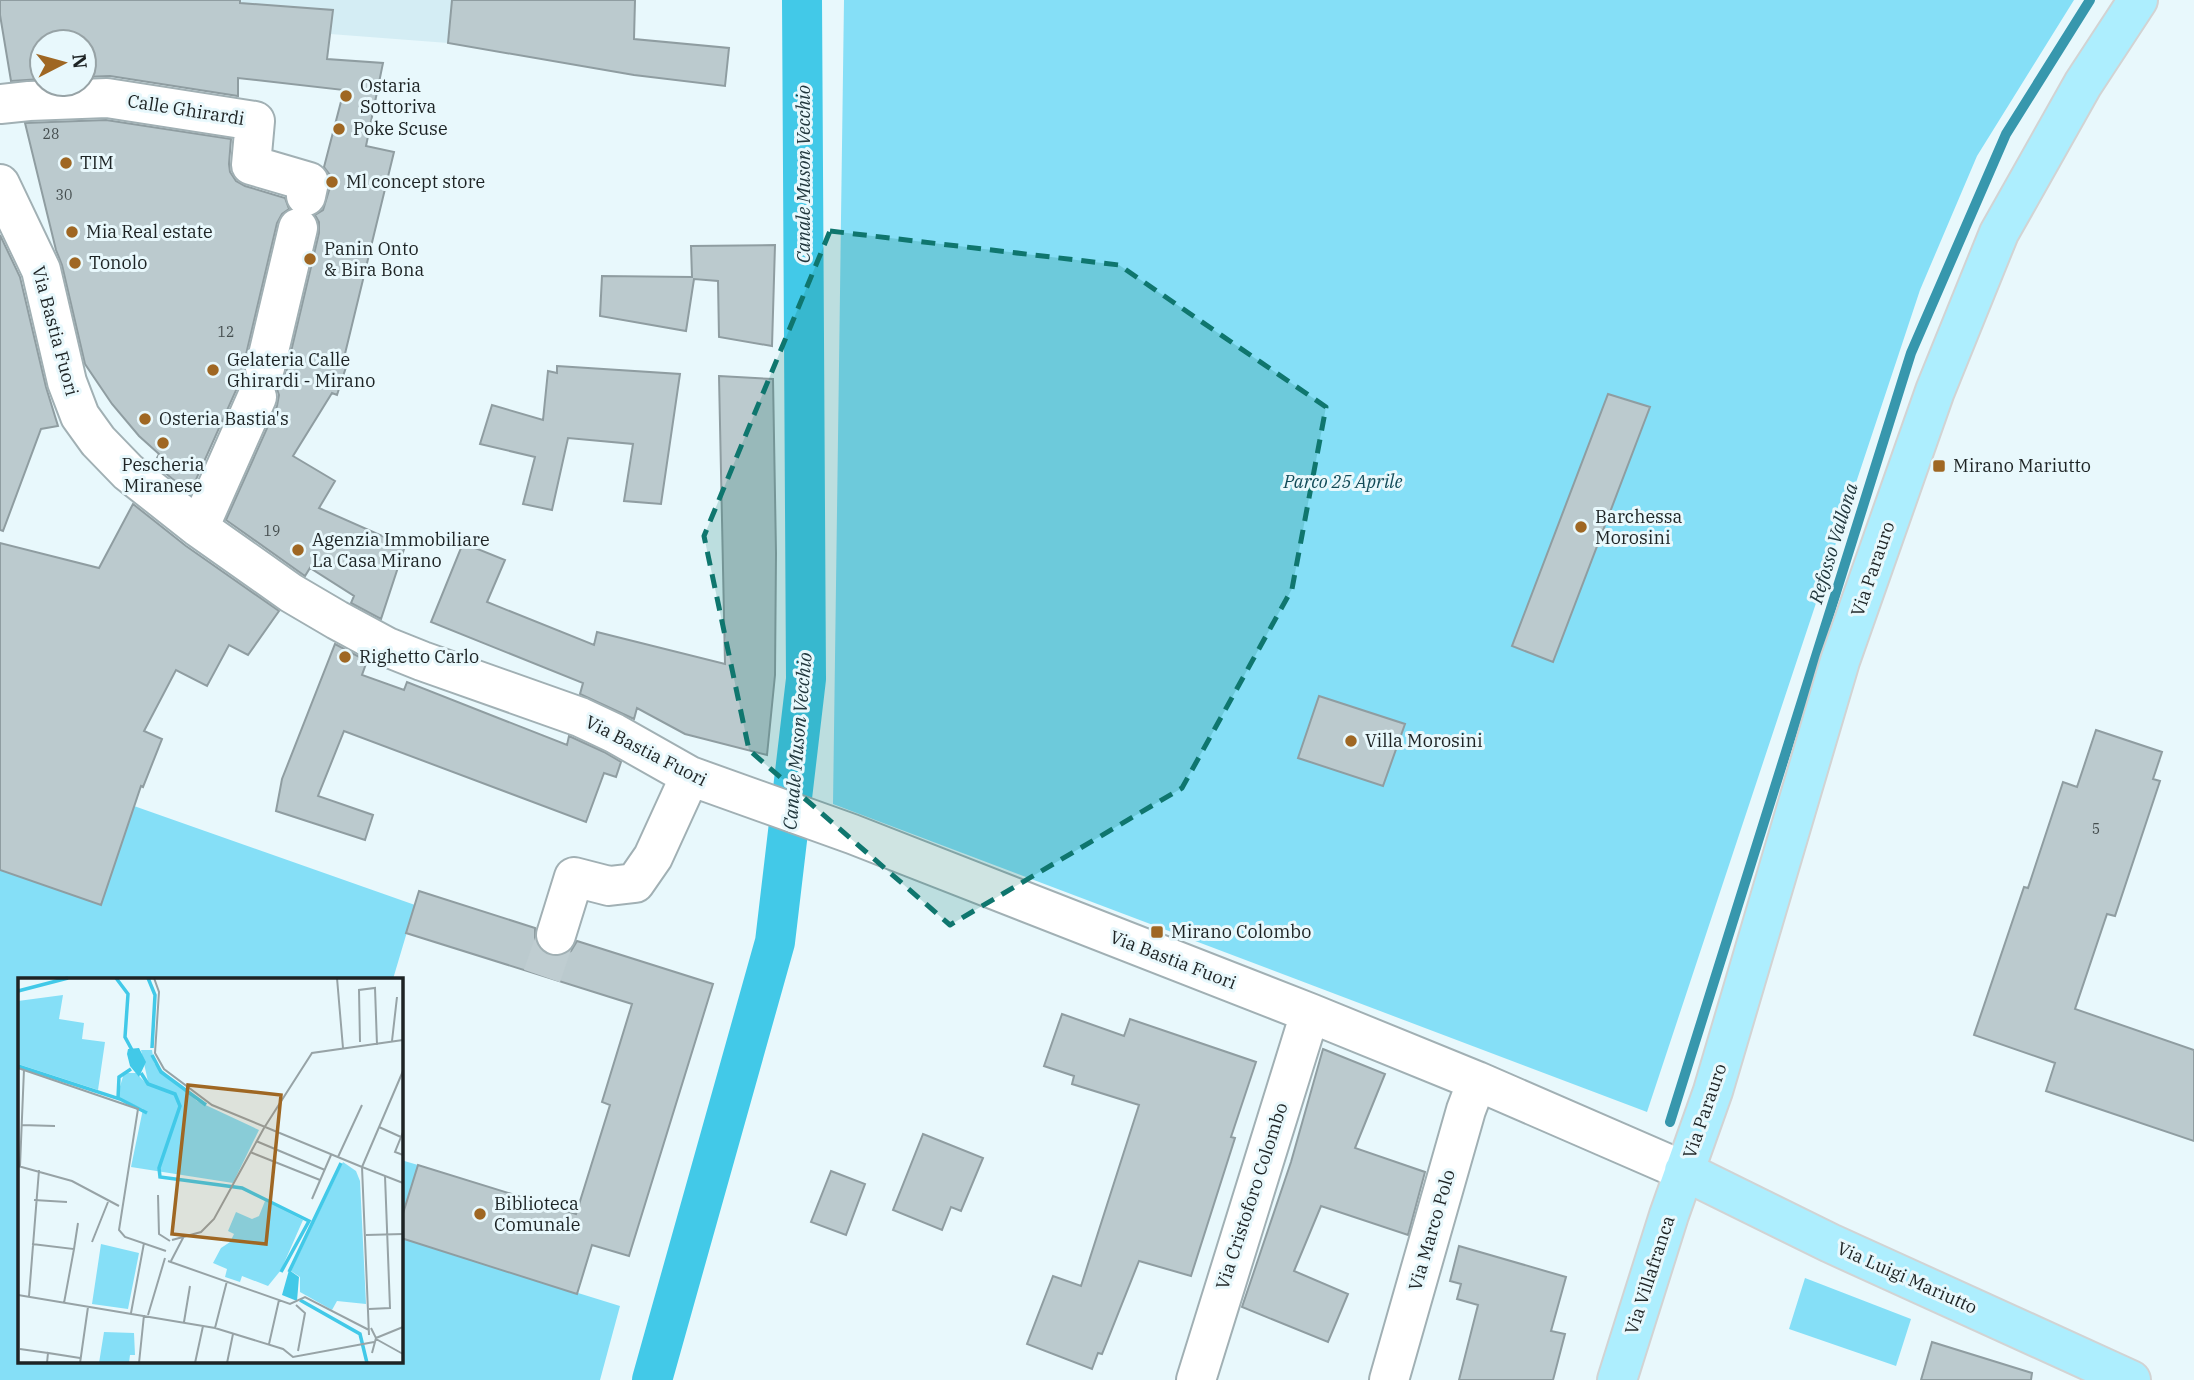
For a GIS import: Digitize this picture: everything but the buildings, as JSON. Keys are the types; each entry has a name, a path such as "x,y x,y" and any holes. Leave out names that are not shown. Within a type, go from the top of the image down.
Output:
{"main road":[{"name":"Via Parauro","path":"1684,1171 1713,1091 1840,661 1936,391 1999,233 2083,84 2138,0"},
{"name":"Via Villafranca","path":"1618,1380 1684,1171"},
{"name":"Via Luigi Mariutto","path":"1684,1171 1830,1243 2131,1380"}],"street":[{"name":"Calle Ghirardi","path":"0,104 107,98 255,121 251,165 309,182 261,383 199,527"},
{"name":"Via Bastia Fuori","path":"0,185 41,271 66,382 80,416 98,441 128,472 291,593 387,647 580,717 690,776 836,828 1310,1013 1477,1081 1684,1171"},
{"path":"556,934 574,877 609,886 635,883 653,858 690,776"},
{"name":"Via Cristoforo Colombo","path":"1196,1380 1310,1013"},
{"name":"Via Marco Polo","path":"1389,1380 1466,1110 1477,1081"}],"highlighted area":[{"path":"830,231 1119,265 1326,407 1292,589 1182,788 950,925 749,750 704,536"}],"shaded area":[{"path":"240,0 452,0 448,43 330,34 332,10 240,3"}],"green space":[{"name":"Parco 25 Aprile","path":"844,0 2074,0 1977,156 1920,290 1647,1112 833,804"},
{"path":"134,806 415,905 393,978 18,978 18,1362 402,1362 402,1238 620,1306 600,1380 0,1380 0,870 101,905"},
{"path":"402,1160 418,1165 402,1217"},
{"path":"1805,1278 1911,1319 1896,1366 1789,1329"}],"waterway":[{"name":"Canale Muson Vecchio","path":"652,1380 775,942 806,679 802,0"},
{"name":"Refosso Vallona","path":"1670,1122 1911,353 2006,134 2090,0"}],"tunnel":[{"path":"542,976 556,935"}],"place":[{"name":"Ostaria Sottoriva","path":"346,96"},
{"name":"Poke Scuse","path":"339,129"},
{"name":"TIM","path":"66,163"},
{"name":"Ml concept store","path":"332,182"},
{"name":"Mia Real estate","path":"72,232"},
{"name":"Panin Onto & Bira Bona","path":"310,259"},
{"name":"Tonolo","path":"75,263"},
{"name":"Gelateria Calle Ghirardi - Mirano","path":"213,370"},
{"name":"Osteria Bastia's","path":"145,419"},
{"name":"Pescheria Miranese","path":"163,443"},
{"name":"Mirano Mariutto","path":"1939,466"},
{"name":"Barchessa Morosini","path":"1581,527"},
{"name":"Agenzia Immobiliare La Casa Mirano","path":"298,550"},
{"name":"Righetto Carlo","path":"345,657"},
{"name":"Villa Morosini","path":"1351,741"},
{"name":"Mirano Colombo","path":"1157,932"},
{"name":"Biblioteca Comunale","path":"480,1214"}]}
